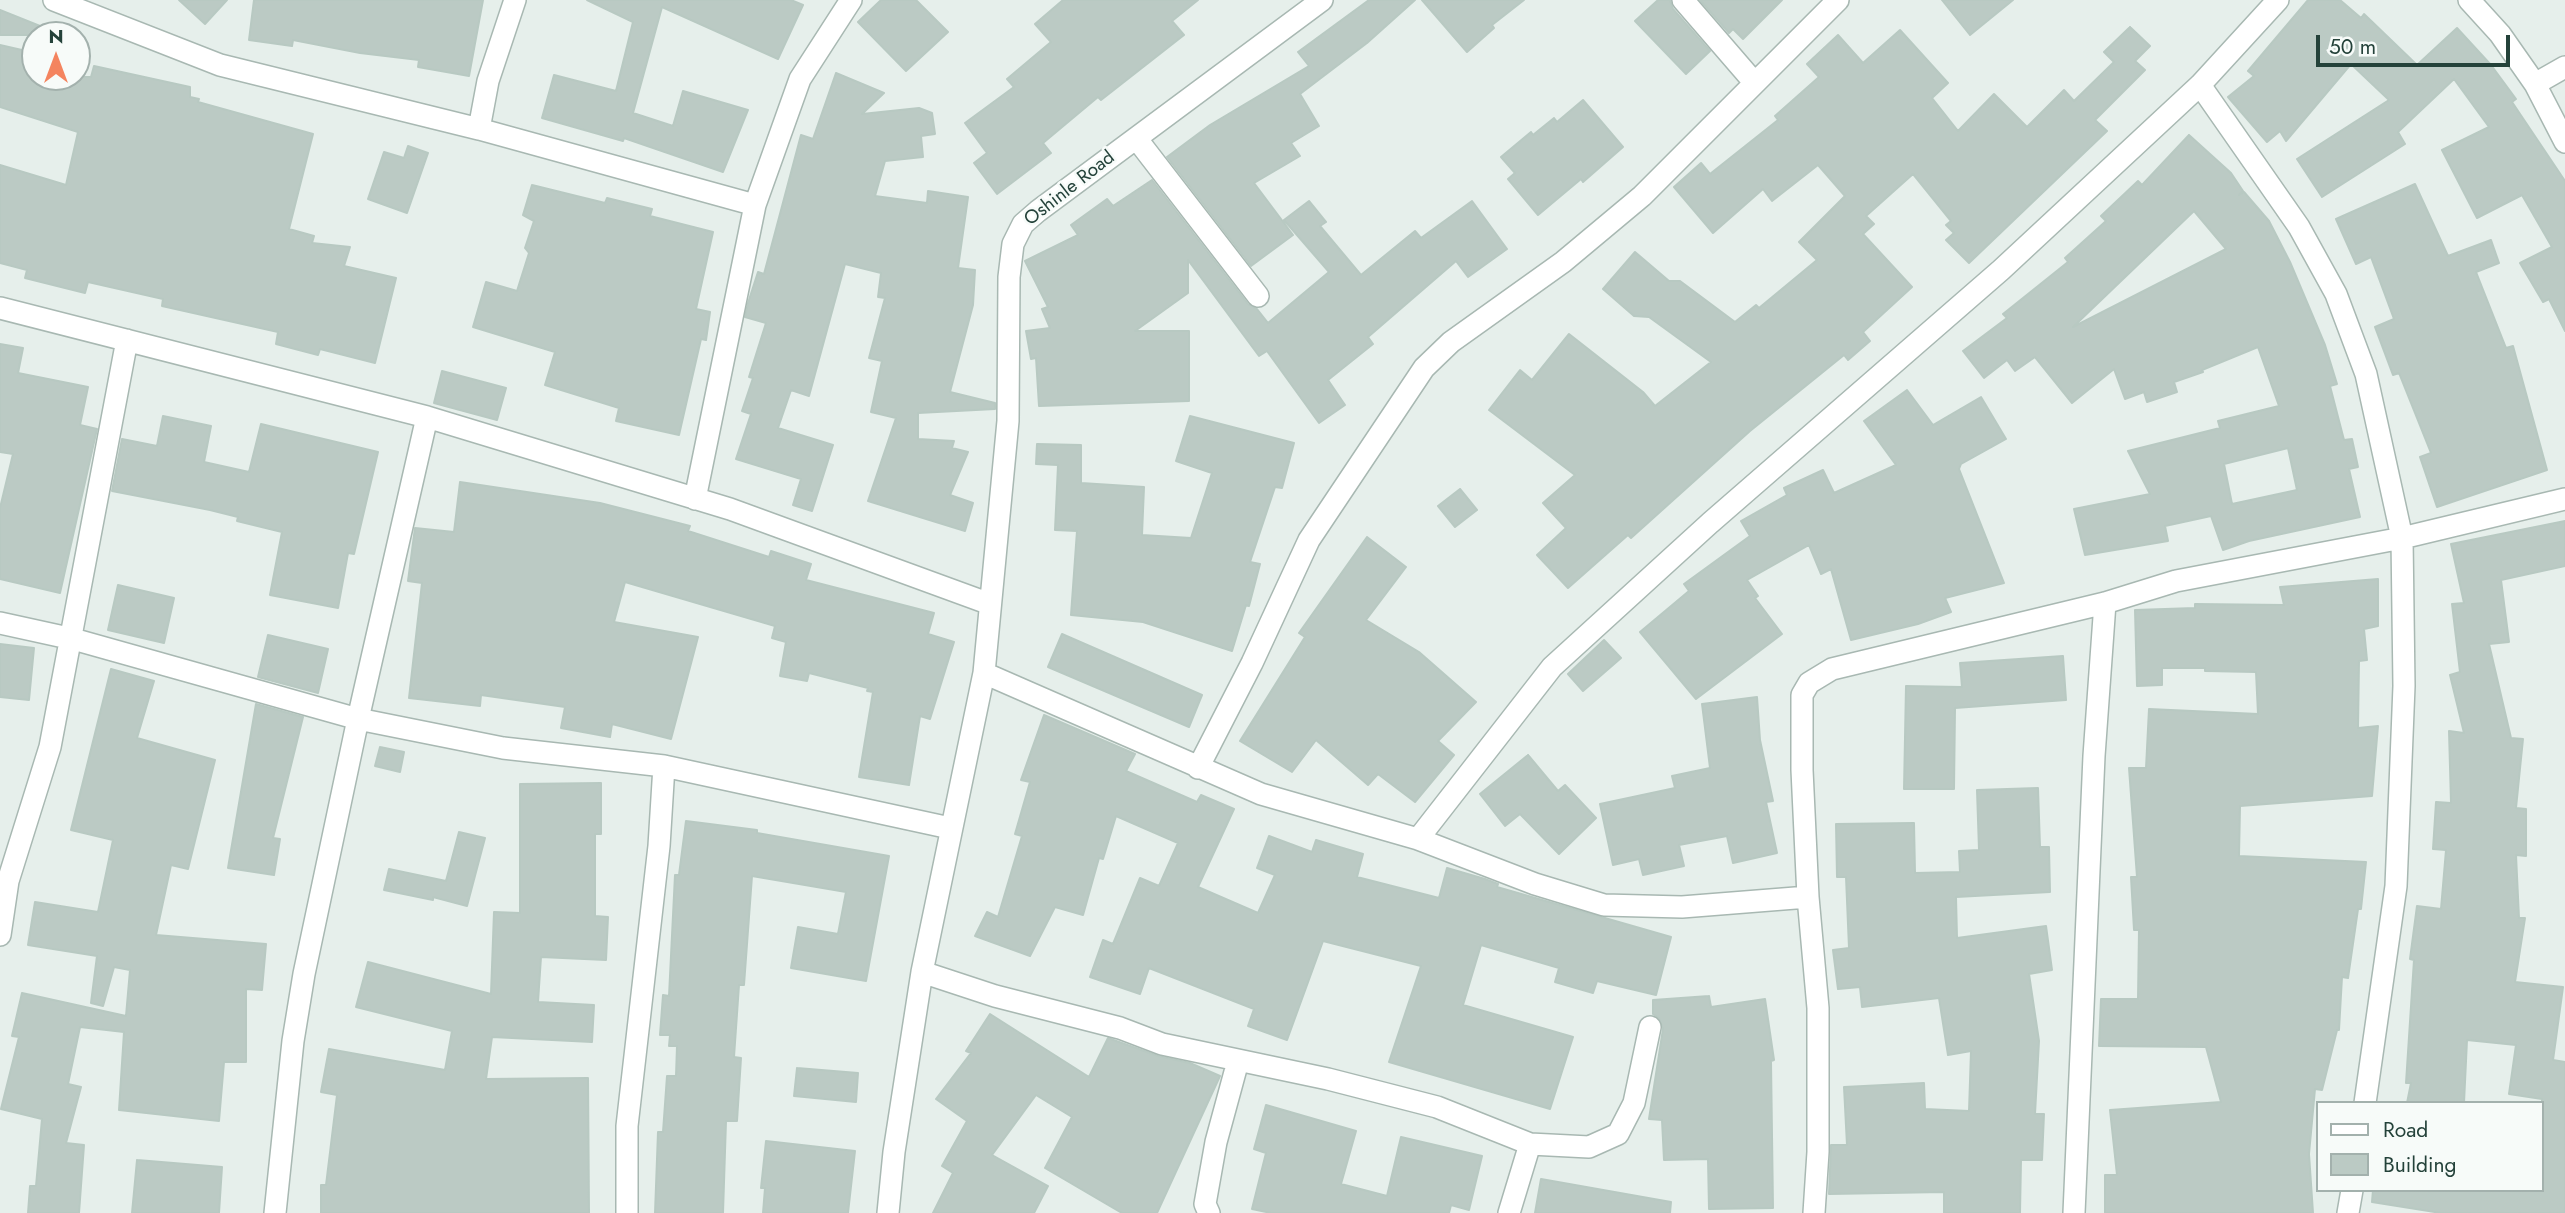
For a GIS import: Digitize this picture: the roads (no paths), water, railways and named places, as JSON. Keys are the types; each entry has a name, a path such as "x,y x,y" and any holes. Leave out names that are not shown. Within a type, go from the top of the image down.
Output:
{"street":[{"path":"54,0 220,65 479,129 755,205"},
{"path":"479,129 488,81 515,0"},
{"path":"695,499 755,205 800,79 851,0"},
{"name":"Oshinle Road","path":"888,1213 894,1152 922,972 984,673 1008,421 1009,277 1013,244 1023,224 1322,0"},
{"path":"1683,0 1753,81"},
{"path":"1198,768 1252,663 1310,540 1424,368 1451,342 1563,262 1642,196 1753,81 1838,0"},
{"path":"1418,839 1552,667 1710,523 2001,270 2200,85 2278,0"},
{"path":"2469,0 2500,34 2535,84 2565,142"},
{"path":"2535,84 2565,67"},
{"path":"2200,85 2299,227 2336,294 2366,374 2402,538 2404,686 2396,886 2365,1101"},
{"path":"1136,138 1258,296"},
{"path":"0,308 427,417 695,499 990,604"},
{"path":"0,935 4,881 50,747 73,639 127,340"},
{"path":"275,1213 302,987 358,719 427,417"},
{"path":"1814,1213 1818,1152 1818,1009 1808,897 1802,695 1809,683 1832,669 2105,603 2176,581 2402,538 2565,499"},
{"path":"2074,1213 2094,755 2105,603"},
{"path":"0,623 73,639 358,719 503,748 664,766 950,828"},
{"path":"984,673 1261,794 1418,839 1535,884 1604,905 1682,907 1808,897"},
{"path":"627,1213 627,1126 659,846 664,766"},
{"path":"922,972 995,996 1120,1028 1162,1044 1437,1107 1530,1144 1589,1147 1618,1134 1634,1103 1650,1027"},
{"path":"1209,1213 1205,1204 1216,1142 1238,1061"},
{"path":"1510,1213 1530,1144"},
{"path":"2348,1213 2352,1192"}]}
